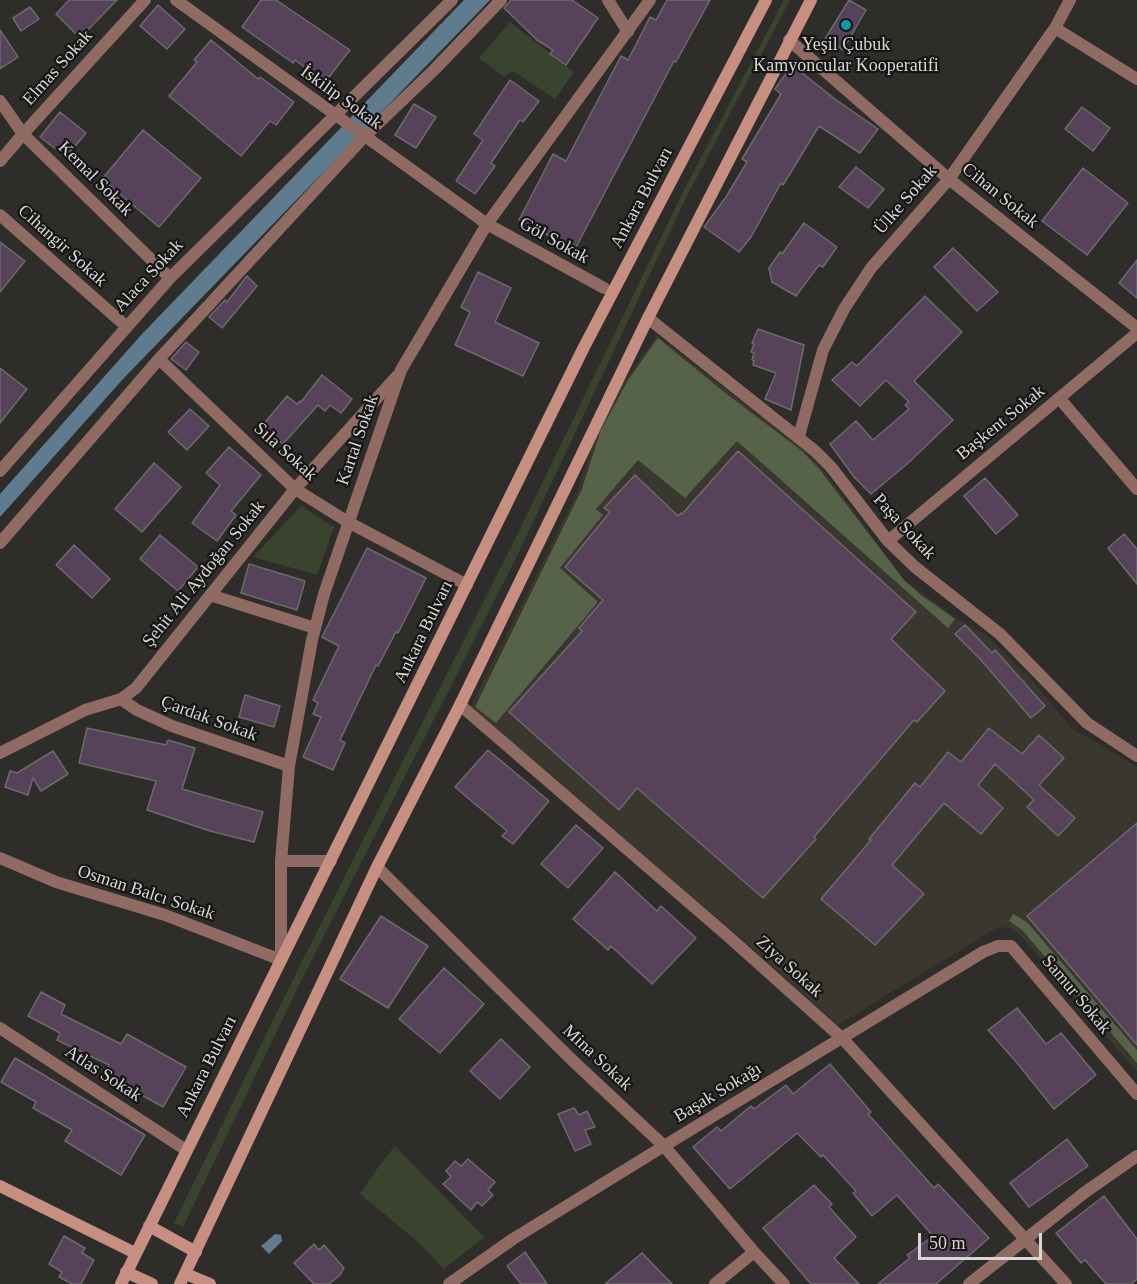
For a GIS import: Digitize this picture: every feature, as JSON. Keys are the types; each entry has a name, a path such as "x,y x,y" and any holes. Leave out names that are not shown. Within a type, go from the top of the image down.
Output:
{"main road":[{"name":"Ankara Bulvarı","path":"121,1284 584,347 766,0"},
{"path":"210,1284 183,1279 377,867 460,705 648,318 811,0"},
{"path":"0,1186 135,1253"},
{"path":"149,1226 196,1252"},
{"path":"126,1272 152,1284"}],"street":[{"name":"Elmas Sokak","path":"0,161 145,0"},
{"name":"İskilip Sokak","path":"176,0 338,119 487,224"},
{"name":"Alaca Sokak","path":"0,471 170,278 338,119 452,0"},
{"path":"0,543 159,359 363,136 434,70 501,0"},
{"path":"608,0 628,32"},
{"name":"Kartal Sokak","path":"281,960 281,861 289,766 315,628 348,522 401,370 487,224 650,0"},
{"name":"Ülke Sokak","path":"799,436 823,350 844,309 871,268 949,179 1054,28 1070,0"},
{"path":"1054,28 1137,79"},
{"name":"Cihan Sokak","path":"789,40 949,179 1137,331"},
{"name":"Kemal Sokak","path":"0,101 23,134 170,278"},
{"name":"Cihangir Sokak","path":"0,215 127,327"},
{"name":"Göl Sokak","path":"487,224 604,288"},
{"name":"Paşa Sokak","path":"648,318 799,436 831,467 888,541 915,567 1000,634 1087,723 1137,756"},
{"name":"Başkent Sokak","path":"888,541 1137,331"},
{"name":"Sıla Sokak","path":"159,359 295,489 348,522 467,585"},
{"name":"Şehit Ali Aydoğan Sokak","path":"0,753 85,710 121,699 136,688 295,489 401,370"},
{"path":"1059,398 1137,489"},
{"path":"210,595 315,628"},
{"name":"Çardak Sokak","path":"121,699 145,714 172,726 289,766"},
{"name":"Ziya Sokak","path":"460,705 729,937 843,1039 1066,1284"},
{"name":"Osman Balcı Sokak","path":"0,858 56,882 165,915 281,960"},
{"path":"281,861 331,861"},
{"name":"Mina Sokak","path":"377,867 564,1052 664,1146 784,1284"},
{"name":"Başak Sokağı","path":"449,1284 513,1239 983,952 998,946 1011,946"},
{"name":"Samur Sokak","path":"1011,946 1137,1094"},
{"name":"Atlas Sokak","path":"0,1028 186,1150"},
{"path":"969,1284 1024,1239 1137,1156"},
{"path":"715,1284 754,1252"}],"shaded area":[{"path":"657,335 805,451 823,469 904,580 960,621 985,634 1033,681 1070,727 1137,767 1137,1072 1020,935 1011,928 998,927 838,1025 735,933 470,708 577,493 595,438 621,386"}],"green space":[{"path":"784,0 790,0 686,198 518,554 298,987 183,1227 174,1223 300,965 517,535 685,188"},
{"path":"510,22 574,72 555,99 513,71 504,77 479,58"},
{"path":"658,338 802,451 820,470 904,580 955,619 948,628 737,441 685,498 638,460 596,509 603,515 560,568 598,602 496,723 475,707 582,489 600,432 628,380"},
{"path":"301,506 334,527 317,575 253,557"},
{"path":"1013,914 1027,922 1137,1050 1137,1063 1022,930 1009,921"},
{"path":"395,1146 484,1237 444,1269 418,1242 360,1194"}],"water":[{"path":"464,0 490,0 123,379 0,517 0,494 142,334"},
{"path":"275,1234 281,1235 282,1241 269,1254 261,1246"}],"building":[{"path":"69,0 117,0 80,38 56,14"},
{"path":"261,0 276,0 350,50 325,82 295,60 293,63 242,27"},
{"path":"511,0 572,0 598,18 566,65 550,54 553,50 537,40 504,8"},
{"path":"667,0 710,0 676,62 674,61 575,249 519,220 553,154 566,161 621,56 628,60 650,17 656,20"},
{"name":"Yeşil Çubuk Kamyoncular Kooperatifi","path":"849,0 866,10 843,50 825,39"},
{"path":"158,5 185,29 167,49 140,26"},
{"path":"30,7 39,19 21,31 13,18"},
{"path":"0,30 18,57 0,69"},
{"path":"211,40 258,79 260,77 294,102 276,125 270,121 241,156 169,96 197,62 194,60"},
{"path":"792,65 878,129 860,153 819,126 783,185 781,183 751,237 739,252 704,227 747,162 742,159 781,94 775,89"},
{"path":"510,80 539,101 523,122 520,120 491,163 495,166 475,194 456,181 483,140 474,134"},
{"path":"414,104 436,117 416,148 395,135"},
{"path":"1082,107 1110,128 1093,151 1065,129"},
{"path":"60,112 86,133 66,157 40,137"},
{"path":"143,130 201,178 159,227 102,179"},
{"path":"856,167 884,189 868,208 839,187"},
{"path":"1083,168 1128,203 1087,255 1042,221"},
{"path":"804,223 837,247 823,267 819,265 796,296 772,282 769,268"},
{"path":"0,242 25,261 0,292"},
{"path":"953,248 998,292 977,311 934,267"},
{"path":"1137,260 1137,298 1119,283"},
{"path":"478,272 511,288 495,322 539,343 523,376 455,345 470,312 461,307"},
{"path":"247,276 257,286 222,328 209,317 225,300 227,302"},
{"path":"925,296 962,332 914,381 953,420 907,464 871,494 854,477 830,444 856,421 873,440 909,409 905,405 909,402 886,380 860,406 832,380 852,362 857,366"},
{"path":"758,329 804,345 791,410 765,399 776,373 753,365 754,353 751,352 754,344 752,343"},
{"path":"186,342 199,352 186,370 171,359"},
{"path":"0,368 27,389 0,423"},
{"path":"322,375 352,399 341,413 330,405 325,411 318,405 283,444 262,426 287,396 297,404 301,402"},
{"path":"190,409 209,426 187,450 168,432"},
{"path":"229,447 261,475 231,511 236,515 217,541 192,523 220,485 206,473"},
{"path":"738,451 916,612 891,639 945,691 917,722 914,720 814,837 816,839 763,898 637,788 619,810 509,712 582,631 579,628 603,600 565,567 610,512 604,508 635,475 678,516"},
{"path":"154,463 181,487 142,532 115,509"},
{"path":"985,478 1018,515 996,534 964,496"},
{"path":"1124,534 1137,549 1137,584 1108,548"},
{"path":"160,535 198,567 178,591 140,559"},
{"path":"74,545 110,579 92,598 56,565"},
{"path":"367,548 426,578 398,633 396,632 378,666 376,665 340,740 345,743 333,770 303,757 321,717 313,714 318,703 313,700 339,646 322,637"},
{"path":"249,564 305,581 297,610 241,593"},
{"path":"965,625 992,653 995,650 1045,706 1031,718 981,660 955,634"},
{"path":"245,695 280,706 274,727 239,717"},
{"path":"87,728 166,745 168,740 195,748 182,789 263,812 254,842 210,831 147,810 156,781 79,763"},
{"path":"989,728 1022,754 1039,735 1064,758 1039,785 1075,818 1058,836 1027,807 1034,800 995,764 978,785 1003,808 981,834 944,803 892,865 924,894 875,945 821,899 915,783 920,787 948,752 961,762"},
{"path":"488,750 549,801 513,844 502,836 507,831 455,787"},
{"path":"53,751 68,774 41,791 33,778 28,795 5,787 10,771 17,773"},
{"path":"1137,823 1137,1045 1027,916"},
{"path":"576,825 603,848 568,888 541,864"},
{"path":"615,872 657,911 661,906 696,938 652,984 611,946 608,950 573,919"},
{"path":"381,916 428,946 388,1008 340,979"},
{"path":"444,968 484,1004 440,1053 399,1019"},
{"path":"41,992 65,1005 61,1014 121,1044 127,1034 186,1067 163,1107 104,1074 109,1065 57,1040 60,1033 28,1016"},
{"path":"1017,1008 1046,1044 1061,1033 1096,1075 1054,1109 988,1030"},
{"path":"501,1039 530,1067 500,1099 470,1071"},
{"path":"15,1058 145,1135 121,1175 65,1141 72,1130 33,1108 36,1102 1,1082"},
{"path":"830,1064 871,1112 868,1114 934,1188 938,1184 989,1238 936,1284 878,1284 910,1258 907,1255 933,1236 897,1195 872,1216 853,1193 856,1191 823,1155 821,1157 797,1133 730,1189 693,1147 717,1127 721,1131 751,1106 754,1109 786,1085 793,1094"},
{"path":"574,1108 579,1115 587,1111 595,1127 585,1130 591,1144 575,1151 558,1114"},
{"path":"1067,1139 1088,1166 1029,1207 1010,1183"},
{"path":"468,1159 495,1182 488,1190 493,1195 482,1206 477,1202 471,1210 443,1184 451,1177 446,1171 455,1161 461,1166"},
{"path":"814,1185 832,1204 829,1207 856,1237 834,1258 859,1284 811,1284 763,1228"},
{"path":"1104,1196 1137,1239 1137,1279 1131,1284 1106,1284 1085,1260 1081,1263 1056,1233"},
{"path":"64,1236 85,1248 82,1253 94,1260 81,1284 72,1284 59,1277 62,1272 49,1264"},
{"path":"314,1244 319,1250 324,1245 344,1268 340,1275 329,1284 314,1284 294,1263"},
{"path":"525,1252 547,1284 521,1284 507,1266"},
{"path":"642,1253 672,1284 605,1284"}],"place":[{"name":"Yeşil Çubuk Kamyoncular Kooperatifi","path":"846,25"}]}
